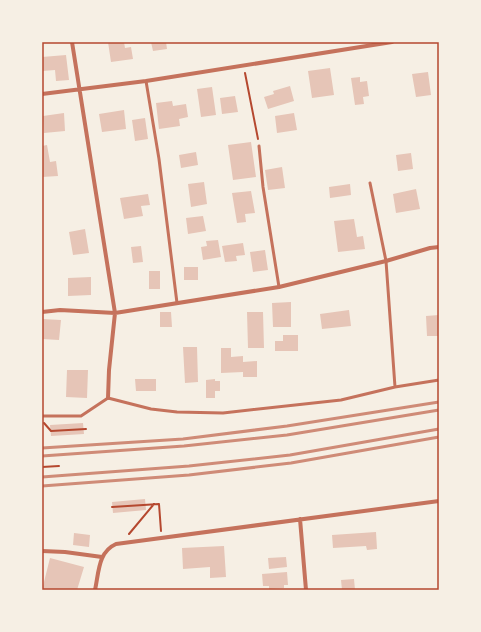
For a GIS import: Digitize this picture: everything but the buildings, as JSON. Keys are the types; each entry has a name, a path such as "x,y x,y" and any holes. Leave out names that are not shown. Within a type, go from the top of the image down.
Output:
{"street":[{"path":"72,42 115,312 109,370 108,398"},
{"path":"42,94 146,81 391,42"},
{"path":"42,312 60,310 115,312 279,287 386,261 430,248 439,247"},
{"path":"95,590 104,552 109,547 120,544 439,501"},
{"path":"300,519 306,590"},
{"path":"42,551 65,552 102,557"}],"lane":[{"path":"146,81 159,159 177,303"},
{"path":"259,146 263,187 279,287"},
{"path":"370,183 386,261 395,387"},
{"path":"42,416 82,416 108,398 152,409 177,412 223,413 341,400 395,387 439,380"}],"path":[{"path":"244,66 259,146"},
{"path":"51,431 86,429"},
{"path":"42,467 59,466"},
{"path":"120,544 154,504"},
{"path":"112,507 159,504 162,538"}],"railway":[{"path":"42,448 183,439 287,426 439,402"},
{"path":"42,456 184,446 287,435 439,410"},
{"path":"42,477 189,466 290,455 439,429"},
{"path":"42,486 189,475 291,463 439,437"}]}
